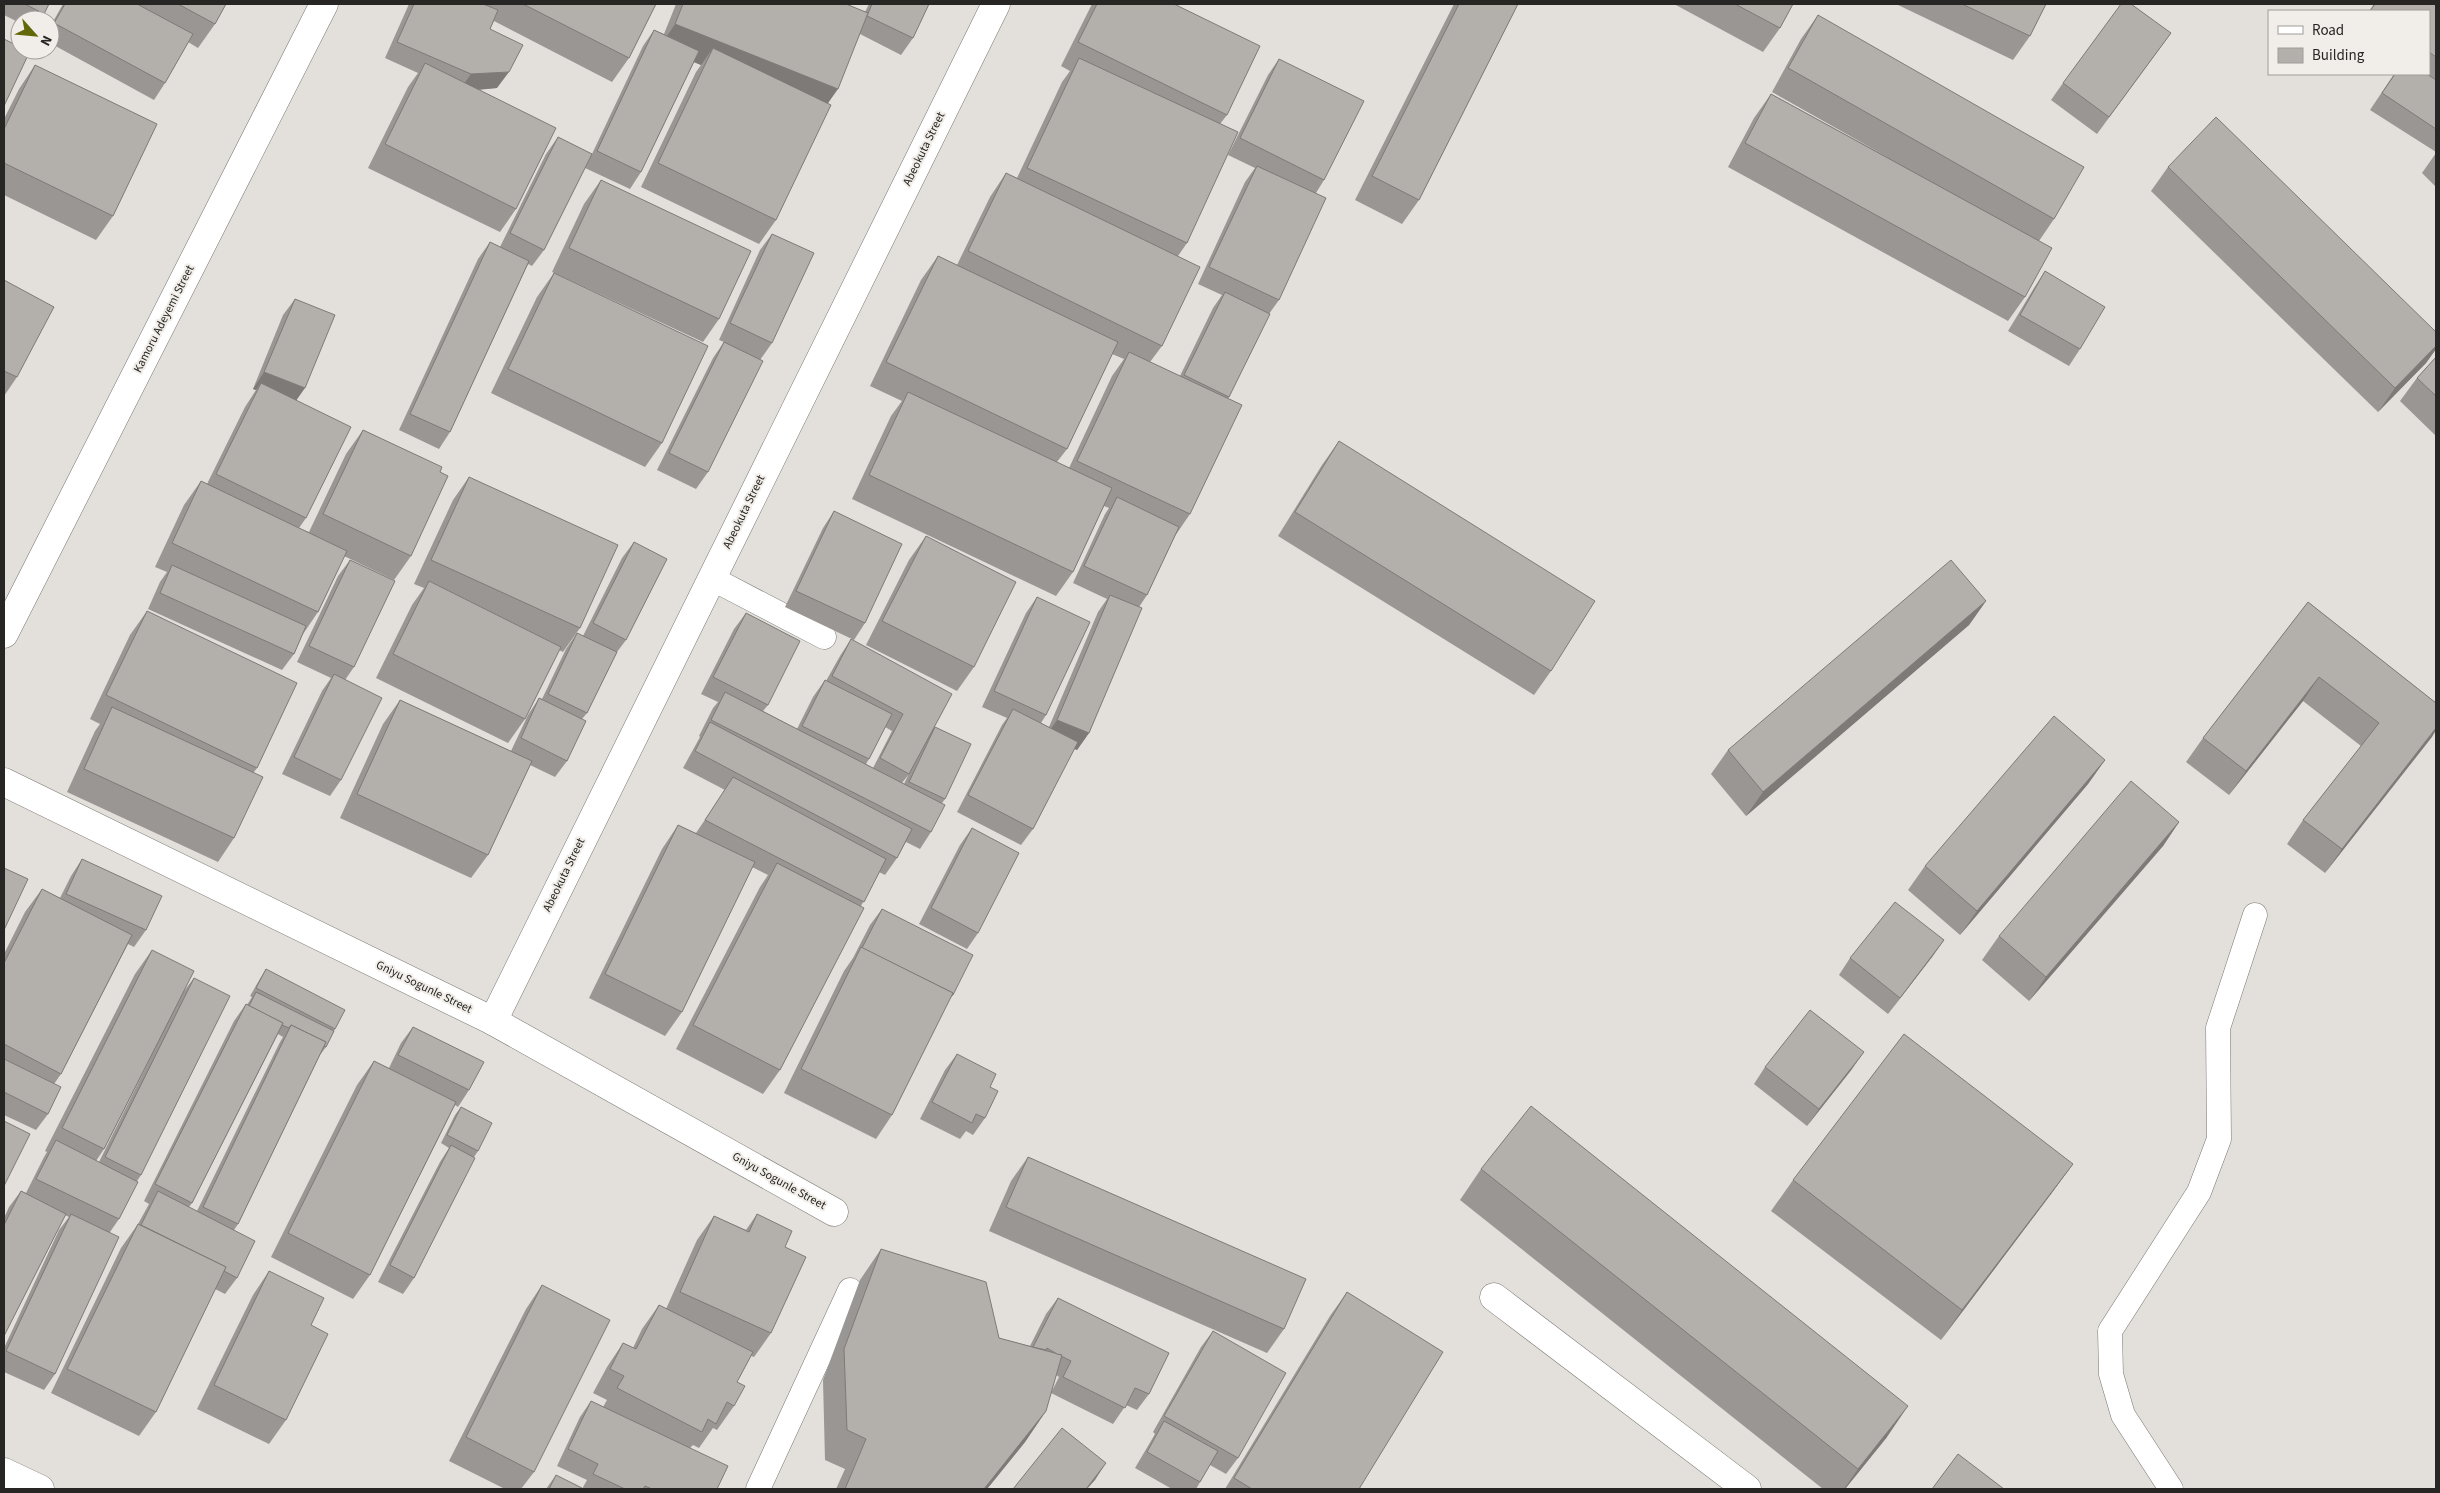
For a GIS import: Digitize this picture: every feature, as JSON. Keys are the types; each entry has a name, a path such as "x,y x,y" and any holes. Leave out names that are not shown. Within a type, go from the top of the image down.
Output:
{"street":[{"name":"Kamoru Adeyemi Street","path":"4,634 324,4"},
{"name":"Abeokuta Street","path":"492,1021 996,4"},
{"name":"Gniyu Sogunle Street","path":"4,782 492,1021 834,1212"},
{"path":"1494,1297 1747,1489"},
{"path":"4,1472 40,1489"}],"lane":[{"path":"711,578 824,637"},
{"path":"2171,1489 2123,1415 2111,1374 2110,1331 2199,1192 2219,1139 2218,1028 2255,916"},
{"path":"758,1489 850,1290"}],"building":[{"path":"25,4 49,4 46,10 36,10"},
{"path":"65,4 137,4 193,34 165,83 60,26 60,13"},
{"path":"178,4 226,4 215,24"},
{"path":"414,4 483,4 498,10 490,29 523,45 509,72 471,74 397,42"},
{"path":"523,4 656,4 629,58"},
{"path":"683,4 846,4 868,13 838,89 675,24"},
{"path":"872,4 929,4 913,38 867,16"},
{"path":"1097,4 1174,4 1260,46 1227,115 1078,42"},
{"path":"1459,4 1518,4 1419,200 1372,176"},
{"path":"1735,4 1793,4 1780,28"},
{"path":"1962,4 2046,4 2030,36"},
{"path":"2121,4 2131,4 2171,33 2109,117 2063,83"},
{"path":"2375,4 2436,4 2436,57 2430,53 2430,10 2371,10"},
{"path":"1818,15 2084,167 2054,219 1788,68"},
{"path":"654,30 699,51 641,172 597,151"},
{"path":"4,39 10,42 10,60 26,60 4,106"},
{"path":"713,48 831,105 776,220 658,163"},
{"path":"1079,58 1238,132 1187,243 1027,168"},
{"path":"1279,59 1364,101 1324,180 1240,138"},
{"path":"425,63 556,128 516,209 385,144"},
{"path":"35,65 157,124 113,216 4,163 4,129"},
{"path":"2394,75 2428,75 2436,80 2436,129 2382,93"},
{"path":"1771,94 2052,248 2025,297 1745,143"},
{"path":"2216,117 2436,332 2436,346 2395,388 2168,167"},
{"path":"558,137 592,154 544,250 510,233"},
{"path":"1257,166 1326,198 1279,300 1209,267"},
{"path":"1006,173 1200,267 1162,346 968,251"},
{"path":"601,180 751,251 719,319 569,248"},
{"path":"772,234 814,253 772,343 730,323"},
{"path":"490,242 529,261 450,432 410,414"},
{"path":"938,256 1118,342 1067,449 886,362"},
{"path":"2045,271 2105,307 2080,349 2020,315"},
{"path":"554,273 708,346 662,443 508,369"},
{"path":"4,280 54,307 17,377 4,371"},
{"path":"1225,292 1270,314 1229,397 1184,375"},
{"path":"295,299 335,315 305,388 264,372"},
{"path":"724,342 763,361 708,472 669,453"},
{"path":"1129,352 1242,405 1190,514 1077,461"},
{"path":"2436,357 2436,396 2417,378"},
{"path":"261,383 351,427 306,518 216,474"},
{"path":"908,392 1112,488 1073,572 869,475"},
{"path":"363,430 442,467 440,472 448,476 411,556 323,514"},
{"path":"1339,441 1595,601 1551,671 1295,512"},
{"path":"469,477 618,545 580,628 431,560"},
{"path":"201,481 347,551 318,612 172,543"},
{"path":"1117,497 1179,527 1147,595 1084,566"},
{"path":"834,511 902,544 865,623 796,591"},
{"path":"926,536 1016,582 974,667 882,621"},
{"path":"634,542 667,559 626,640 593,623"},
{"path":"350,560 395,581 354,667 309,646"},
{"path":"1951,560 1986,601 1763,792 1728,750"},
{"path":"172,565 306,626 294,654 160,593"},
{"path":"429,581 561,647 525,719 393,654"},
{"path":"1110,595 1142,608 1089,733 1057,720"},
{"path":"1037,597 1090,622 1046,715 994,691"},
{"path":"2308,602 2436,703 2436,728 2342,849 2303,820 2379,723 2319,677 2246,771 2203,738"},
{"path":"147,611 297,683 257,768 106,695"},
{"path":"746,613 800,641 768,705 713,677"},
{"path":"577,633 617,652 587,713 548,694"},
{"path":"851,639 952,694 909,774 880,758 903,714 832,676"},
{"path":"334,674 382,698 341,780 294,757"},
{"path":"825,680 892,714 869,759 802,726"},
{"path":"725,692 945,805 931,832 711,720"},
{"path":"539,698 586,721 567,761 521,738"},
{"path":"400,700 532,761 488,855 357,794"},
{"path":"112,707 263,777 234,838 84,769"},
{"path":"1013,709 1078,742 1033,829 968,795"},
{"path":"2054,716 2105,760 1977,911 1925,866"},
{"path":"710,722 912,829 897,858 695,751"},
{"path":"935,727 971,744 945,799 909,782"},
{"path":"733,777 886,859 864,902 705,820"},
{"path":"2131,781 2179,822 2046,977 1999,936"},
{"path":"678,825 755,862 682,1012 605,974"},
{"path":"972,828 1019,853 978,933 931,908"},
{"path":"82,859 162,896 146,930 66,894"},
{"path":"777,863 864,908 780,1070 693,1025"},
{"path":"4,868 28,879 4,930"},
{"path":"42,889 132,935 61,1074 4,1044 4,963"},
{"path":"1895,902 1944,940 1900,998 1850,958"},
{"path":"882,909 973,955 953,995 953,993 862,948"},
{"path":"861,947 953,993 892,1115 801,1069"},
{"path":"152,950 194,971 104,1149 62,1128"},
{"path":"266,969 345,1010 335,1029 256,988"},
{"path":"194,978 230,996 141,1175 105,1157"},
{"path":"256,992 334,1031 326,1047 324,1046 326,1042 291,1025 289,1028 282,1025 283,1023 249,1006"},
{"path":"246,1004 283,1023 192,1203 155,1184"},
{"path":"1810,1010 1864,1052 1819,1109 1765,1067"},
{"path":"291,1025 326,1042 238,1224 203,1207"},
{"path":"413,1027 484,1062 469,1090 398,1055"},
{"path":"1904,1034 2073,1164 1962,1310 1793,1180"},
{"path":"957,1054 996,1074 990,1087 998,1091 985,1118 976,1114 972,1123 932,1102"},
{"path":"4,1059 61,1087 48,1114 4,1092"},
{"path":"374,1061 456,1102 370,1275 288,1233"},
{"path":"1531,1106 1908,1406 1858,1469 1481,1169"},
{"path":"461,1107 492,1123 478,1151 447,1135"},
{"path":"4,1121 30,1134 4,1186"},
{"path":"56,1140 138,1182 119,1219 36,1179"},
{"path":"451,1145 475,1158 414,1278 390,1265"},
{"path":"1028,1157 1306,1279 1284,1329 1006,1207"},
{"path":"21,1191 66,1214 4,1336 4,1225"},
{"path":"158,1191 255,1241 237,1278 224,1271 226,1267 141,1225"},
{"path":"71,1214 119,1237 55,1374 6,1351"},
{"path":"757,1214 792,1231 785,1247 806,1257 771,1333 680,1292 714,1216 749,1232"},
{"path":"138,1224 226,1267 156,1412 67,1369"},
{"path":"881,1249 986,1282 999,1338 1062,1355 1046,1411 984,1489 845,1489 866,1439 847,1430 844,1349"},
{"path":"269,1271 324,1298 311,1325 328,1334 286,1420 214,1385"},
{"path":"542,1285 610,1320 534,1472 466,1437"},
{"path":"1347,1292 1443,1352 1359,1489 1252,1489 1234,1478"},
{"path":"1058,1298 1169,1353 1149,1394 1135,1388 1125,1408 1063,1377 1071,1361 1062,1355 1047,1348 1046,1350 1033,1347"},
{"path":"659,1305 753,1352 737,1382 745,1386 734,1406 727,1402 716,1424 708,1419 702,1432 617,1388 624,1376 610,1369 623,1343 636,1349"},
{"path":"1213,1331 1286,1373 1238,1458 1164,1416"},
{"path":"591,1401 728,1466 717,1489 652,1489 645,1486 643,1489 625,1489 593,1474 598,1464 568,1449"},
{"path":"1164,1421 1218,1451 1200,1482 1147,1452"},
{"path":"1062,1428 1106,1463 1086,1489 1013,1489"},
{"path":"1958,1454 2004,1489 1932,1489"},
{"path":"556,1475 582,1488 549,1489"}]}
